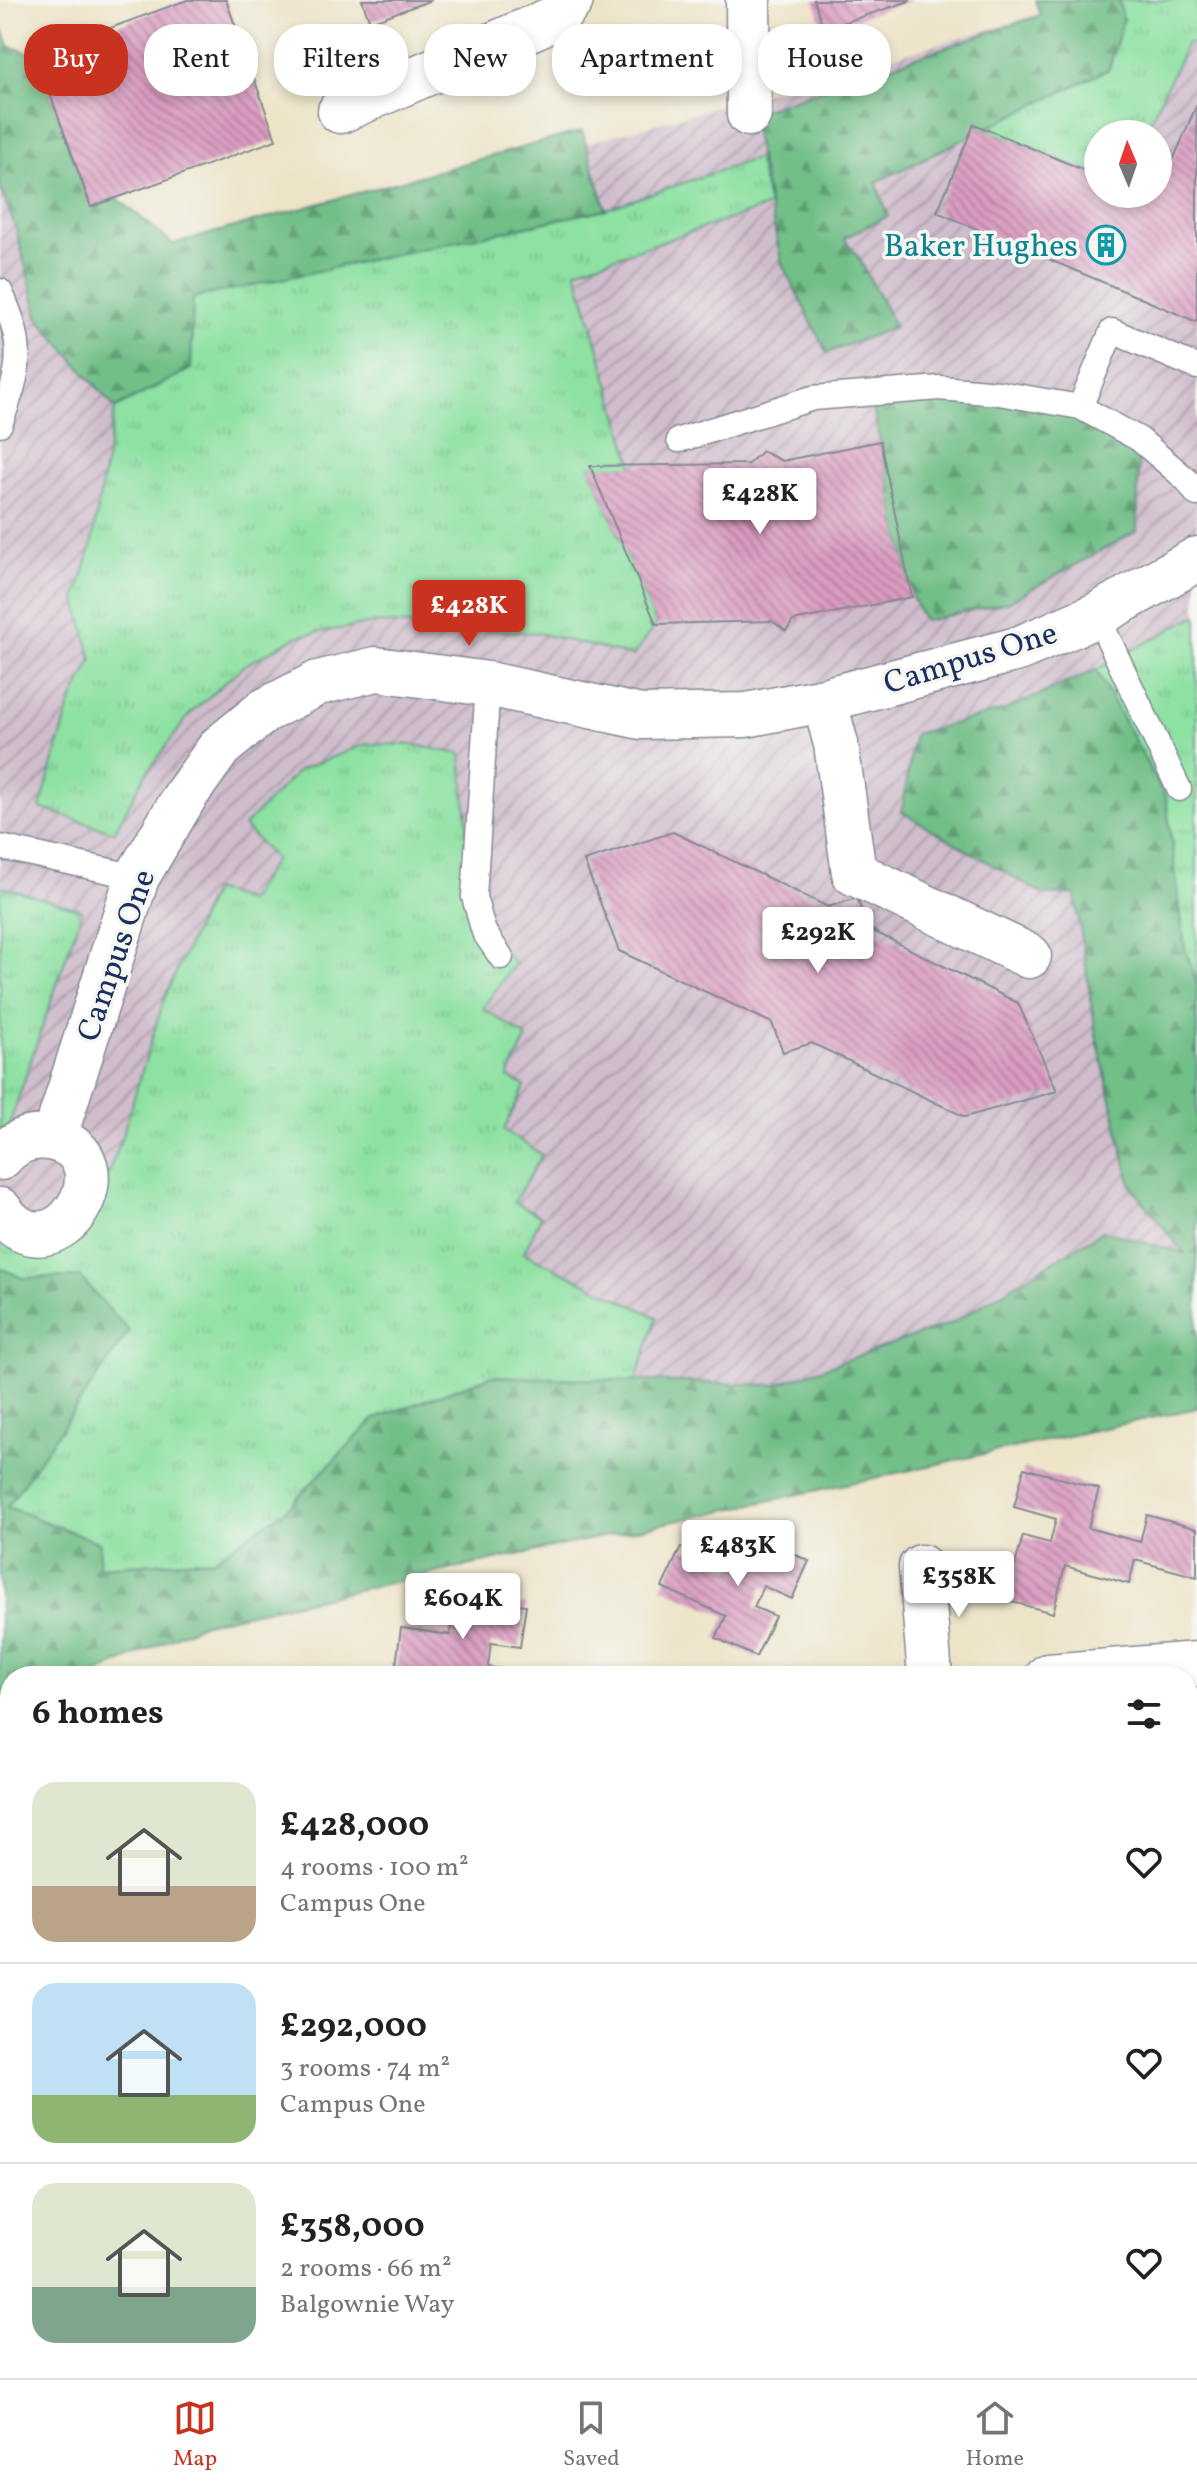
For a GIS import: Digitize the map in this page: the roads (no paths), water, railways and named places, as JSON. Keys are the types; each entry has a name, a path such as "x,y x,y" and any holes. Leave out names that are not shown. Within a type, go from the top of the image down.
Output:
{"street":[{"path":"340,111 557,17 571,0"},
{"path":"748,0 749,114"},
{"name":"Campus One","path":"54,1139 137,877 185,796 220,747 264,711 318,683 376,669 488,684 641,717 746,715 824,700 1018,649 1097,615 1197,559"},
{"path":"824,700 836,744 854,873 1029,956"},
{"path":"0,1158 25,1139 54,1139 78,1156 85,1169 85,1199 78,1212 55,1229 40,1232 12,1223 0,1210"},
{"path":"921,1567 929,1666"},
{"path":"1172,1666 1197,1664"}],"lane":[{"path":"0,291 17,328 18,374 0,424"},
{"path":"1080,407 1112,331 1197,367"},
{"path":"679,440 813,398 940,388 999,393 1080,407 1139,439 1187,480 1197,494"},
{"path":"1097,615 1179,789"},
{"path":"488,684 474,897 484,932 501,957"},
{"path":"0,847 137,877"}],"place":[{"name":"Baker Hughes","path":"1106,245"}]}
